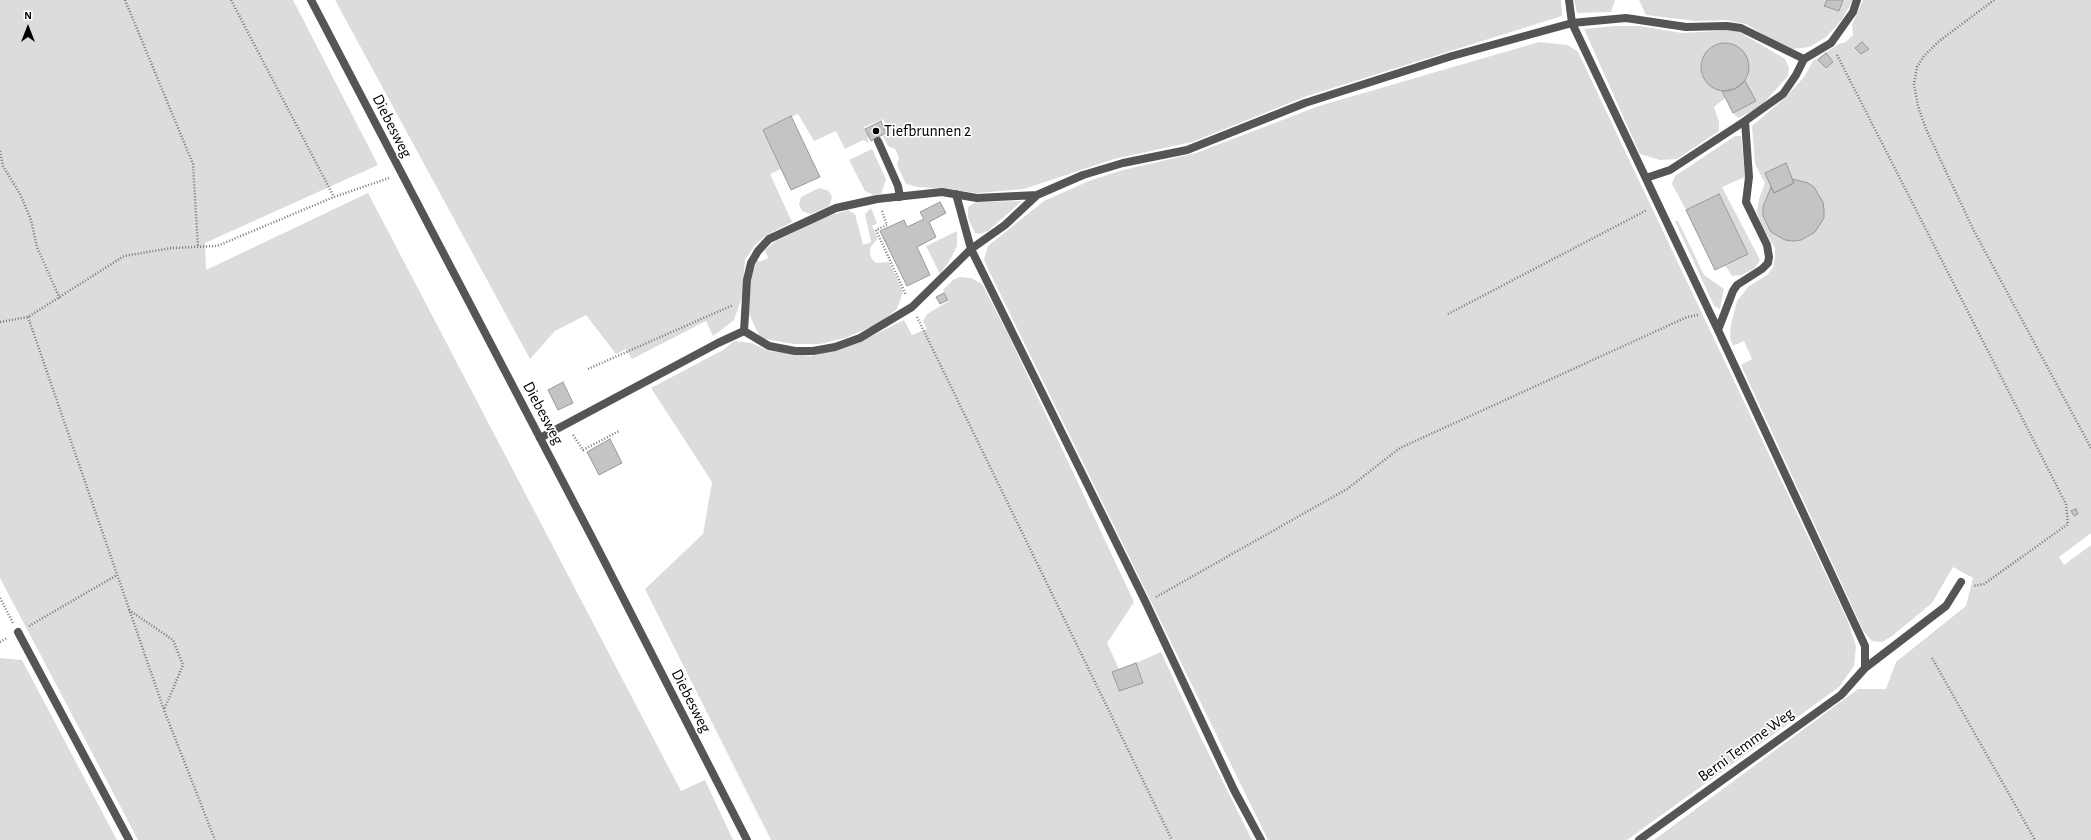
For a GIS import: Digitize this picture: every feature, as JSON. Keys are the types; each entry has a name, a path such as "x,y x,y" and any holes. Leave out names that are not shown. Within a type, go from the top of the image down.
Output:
{"street":[{"name":"Diebesweg","path":"311,0 400,174 540,438 747,840"},
{"path":"1569,0 1572,23 1718,330 1865,646 1865,668"},
{"path":"1646,178 1670,170 1783,94 1796,75 1804,59 1831,43 1853,12 1857,0"},
{"path":"744,331 769,346 796,351 813,351 835,347 860,338 912,307 971,249 1005,226 1038,195 1083,175 1123,163 1187,150 1305,103 1452,56 1572,23 1626,18 1686,27 1727,26 1741,28 1804,59"},
{"path":"1718,330 1733,291 1737,285 1762,269 1768,263 1767,245 1746,202 1750,177 1745,121"},
{"path":"878,141 898,186 900,196"},
{"path":"744,331 750,263 769,238 836,208 877,199 942,192 977,198 1038,195"},
{"path":"956,194 971,249 1146,603 1234,790 1261,840"},
{"path":"540,438 711,346 744,331"},
{"name":"Berni Temme Weg","path":"1639,840 1841,695 1865,668 1946,606 1959,585"},
{"path":"18,632 128,840"}],"path":[{"path":"125,0 193,164 198,247"},
{"path":"231,0 334,197"},
{"path":"1994,0 1938,42 1924,56 1917,67 1914,84 1918,106 1926,128 1973,229 2091,448"},
{"path":"1831,43 2066,504 2068,524 1984,584 1959,585"},
{"path":"0,151 3,166 20,194 31,220 37,247 60,298"},
{"path":"0,322 28,317 124,256 171,248 217,246 334,197 400,174"},
{"path":"877,199 887,225 876,230 912,307 1172,840"},
{"path":"1448,314 1658,204"},
{"path":"588,370 746,298"},
{"path":"1146,603 1347,489 1400,448 1688,317 1710,313"},
{"path":"28,317 164,710 215,840"},
{"path":"572,428 583,450 619,431"},
{"path":"0,598 18,632 117,575"},
{"path":"129,610 173,640 183,665 164,710"},
{"path":"1932,658 2035,840"}],"shaded area":[{"path":"0,0 293,0 378,165 205,243 206,270 368,193 681,791 705,780 733,840 138,840 0,578"},
{"path":"335,0 1561,0 1562,16 1307,96 1192,142 1114,159 1024,189 977,193 950,189 917,187 906,184 897,165 899,158 895,149 888,146 883,136 890,133 883,119 864,127 869,137 867,138 869,143 863,140 845,149 836,131 814,141 798,114 763,130 781,169 770,174 792,222 765,236 755,245 745,260 742,297 734,320 713,336 706,321 632,359 626,349 616,354 586,315 555,331 530,359"},
{"path":"1574,0 1615,0 1611,12 1577,13"},
{"path":"1639,0 1853,0 1841,21 1825,38 1809,47 1793,49 1774,41 1746,24 1726,20 1696,21 1646,15"},
{"path":"1863,0 2091,0 2091,533 2059,557 2064,565 2091,545 2091,840 1654,840 1858,689 1886,689 1896,662 1966,606 1973,578 1953,567 1932,603 1892,636 1882,642 1872,641 1864,632 1741,365 1752,359 1744,341 1733,346 1730,338 1731,324 1737,301 1749,286 1767,275 1773,268 1775,256 1775,248 1762,226 1757,212 1759,199 1765,183 1755,164 1752,126 1785,98 1804,77 1813,61 1839,44 1846,42 1853,35 1852,25"},
{"path":"1614,26 1639,26 1682,33 1736,30 1785,59 1789,68 1788,76 1760,107 1738,118 1733,113 1755,101 1745,81 1748,75 1748,60 1741,49 1730,44 1723,43 1711,47 1702,58 1701,72 1708,84 1722,91 1725,98 1714,107 1719,122 1719,131 1677,159 1660,160 1640,154 1584,29"},
{"path":"1539,42 1568,45 1578,52 1847,619 1856,646 1854,666 1839,687 1627,840 1268,840 988,269 984,259 988,246 1044,201 1089,181 1119,171 1196,153 1319,106"},
{"path":"1735,136 1741,136 1745,177 1722,187 1760,260 1755,268 1742,275 1732,276 1725,265 1748,253 1719,194 1686,210 1672,184 1675,176"},
{"path":"872,149 886,179 881,194 873,195 865,191 849,160"},
{"path":"819,188 829,191 832,197 829,206 811,214 802,211 799,204 801,197"},
{"path":"1022,201 988,231 979,234 975,233 968,218 968,207 976,202"},
{"path":"871,208 877,223 872,226 878,238 870,248 870,254 876,263 889,262 903,292 897,309 878,324 845,338 820,344 794,344 765,339 759,335 748,312 752,274 757,259 759,262 768,258 765,250 776,241 823,218 848,210 855,214 863,245 871,242 865,214"},
{"path":"1675,221 1678,221 1704,275 1724,289 1720,309 1714,306"},
{"path":"957,231 957,246 950,260 940,274 926,246"},
{"path":"959,277 971,278 982,284 1008,334 1134,602 1107,643 1119,669 1112,672 1118,691 1143,683 1136,663 1161,652 1197,730 1252,840 771,840 645,589 703,534 712,482 651,388 723,350 734,341 751,343 769,351 811,356 856,344 904,320 912,335 927,329 923,321 927,314 949,301 943,290 953,280"},
{"path":"0,658 22,660 117,840 0,840"}],"building":[{"path":"1827,0 1843,0 1839,11 1824,6"},
{"path":"1862,42 1869,49 1861,54 1855,48"},
{"path":"1720,43 1730,43 1742,50 1749,62 1749,72 1742,84 1730,91 1720,91 1712,87 1705,80 1701,72 1701,62 1705,54 1712,47"},
{"path":"1826,53 1833,62 1826,68 1818,60"},
{"path":"1745,81 1756,101 1733,113 1722,91 1734,89"},
{"path":"791,116 820,177 791,190 763,130"},
{"name":"Tiefbrunnen 2","path":"881,121 886,133 871,141 865,129"},
{"path":"1786,163 1794,183 1774,193 1765,173"},
{"path":"1792,179 1808,183 1814,187 1823,202 1824,210 1824,218 1815,232 1801,240 1793,241 1785,240 1771,232 1763,216 1763,207 1771,187 1774,193 1794,183"},
{"path":"1719,194 1748,254 1715,270 1686,210"},
{"path":"940,202 946,213 929,222 936,237 917,247 930,275 907,286 880,231 904,220 907,227 924,219 920,212"},
{"path":"944,293 948,300 940,304 936,297"},
{"path":"563,382 573,403 558,410 548,390"},
{"path":"610,439 622,463 599,475 587,452"},
{"path":"2076,509 2078,514 2074,516 2071,511"},
{"path":"1136,663 1143,683 1119,691 1112,672"}],"place":[{"name":"Tiefbrunnen 2","path":"876,131"}]}
